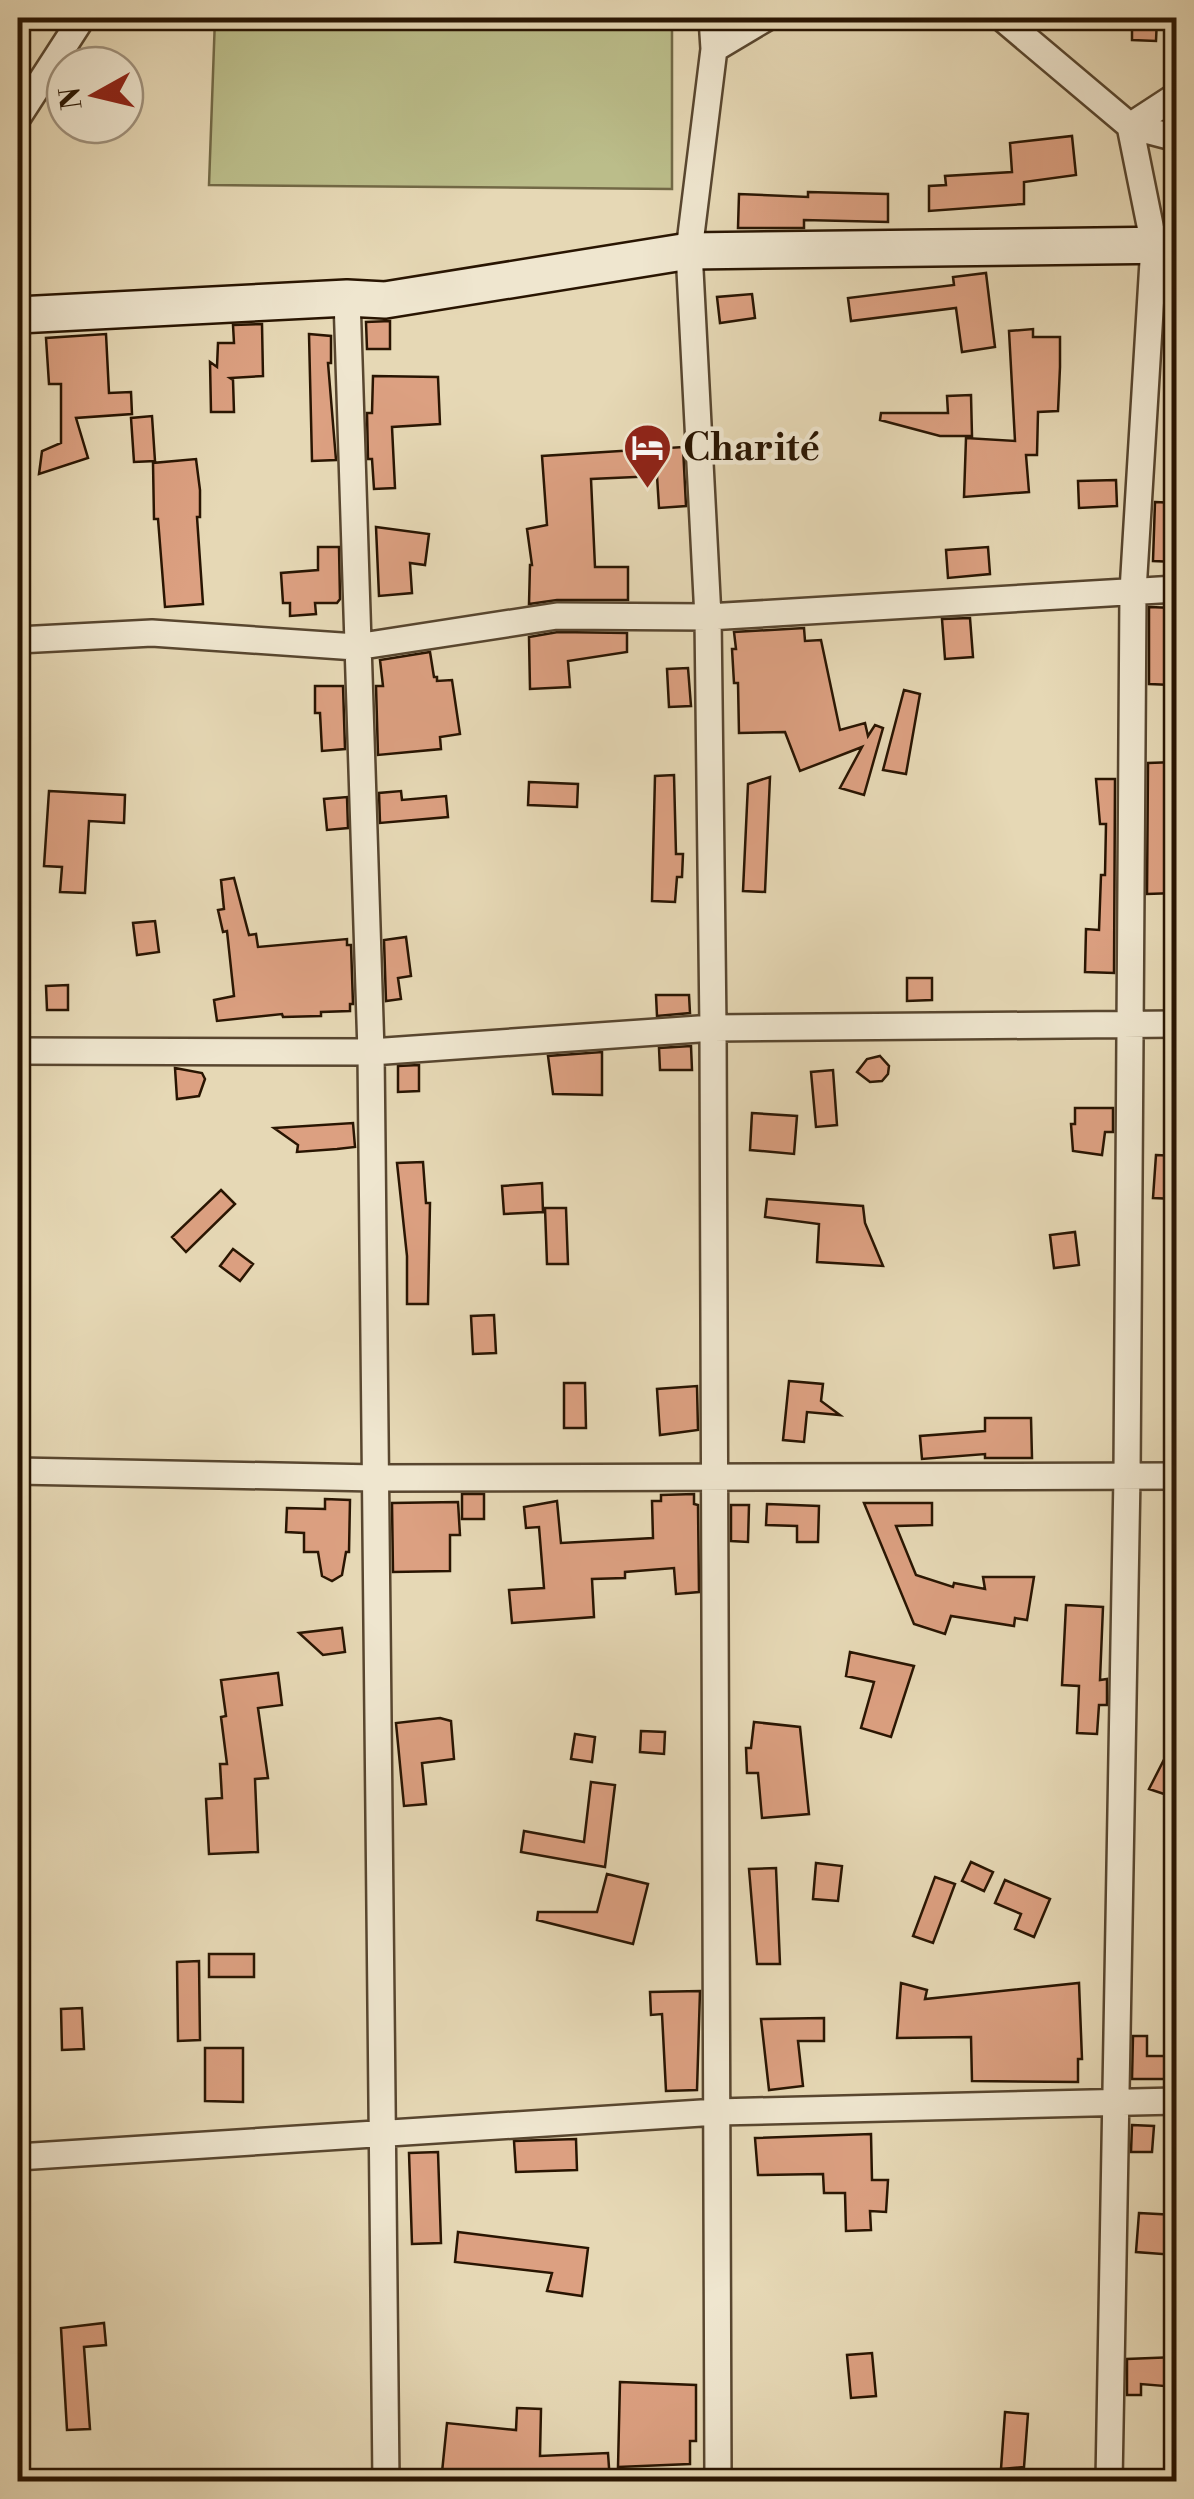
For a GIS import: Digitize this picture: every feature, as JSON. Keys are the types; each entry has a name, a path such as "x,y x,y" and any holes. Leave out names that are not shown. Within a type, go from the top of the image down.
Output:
{"main road":[{"path":"18,315 346,298 385,300 689,251 1165,244"}],"street":[{"path":"18,117 82,18"},
{"path":"712,18 714,49 689,251 708,617 718,2482"},
{"path":"714,49 766,18"},
{"path":"1002,18 1130,126 1176,138"},
{"path":"1130,126 1176,96"},
{"path":"1109,2482 1127,1476 1133,591 1165,244 1130,126"},
{"path":"346,298 371,1052 386,2482"},
{"path":"18,640 152,633 356,647 557,616 708,617 1176,589"},
{"path":"18,1051 371,1052 713,1028 1176,1024"},
{"path":"18,1471 376,1478 1176,1476"},
{"path":"18,2158 717,2112 1176,2100"}],"green space":[{"path":"215,18 672,18 672,189 209,185"}],"building":[{"path":"1132,18 1157,18 1156,41 1132,40"},
{"path":"1072,136 1076,175 1024,182 1024,204 929,211 929,186 946,185 945,176 1012,172 1010,143"},
{"path":"808,192 888,194 888,222 804,220 804,228 738,228 739,194 808,197"},
{"path":"986,273 995,347 962,352 956,308 851,321 848,298 954,285 953,277"},
{"path":"752,294 755,318 720,323 717,297"},
{"path":"390,321 390,349 367,349 366,322"},
{"path":"262,324 263,376 230,378 234,412 211,412 210,362 217,367 218,343 234,343 233,325"},
{"path":"1033,329 1033,337 1060,337 1060,367 1058,411 1038,412 1037,455 1026,455 1029,492 964,497 966,438 1015,441 1009,331"},
{"path":"106,334 109,393 131,392 132,414 76,418 88,458 39,474 42,451 61,443 61,384 49,384 46,338"},
{"path":"309,334 331,336 328,363 336,460 312,461"},
{"path":"373,376 438,377 440,424 392,427 395,488 374,489 372,459 368,459 367,413 372,413"},
{"path":"971,395 972,436 940,436 880,420 881,413 948,413 947,396"},
{"path":"152,416 155,461 134,462 131,418"},
{"path":"683,447 686,506 659,508 657,476 591,479 595,567 628,567 628,600 529,604 532,565 527,529 547,525 542,456"},
{"path":"196,459 203,604 165,607 158,519 154,519 153,463"},
{"path":"1116,480 1117,506 1079,508 1078,481"},
{"path":"1155,502 1176,503 1176,562 1153,561"},
{"path":"376,527 429,534 425,565 410,563 412,593 379,596"},
{"path":"318,547 339,547 340,599 337,603 315,603 316,614 290,616 290,603 283,603 281,573 318,570"},
{"path":"988,547 990,574 948,578 946,550"},
{"path":"1149,607 1174,608 1172,685 1149,684"},
{"path":"970,618 973,657 945,659 942,619"},
{"path":"804,628 805,641 821,640 840,730 865,723 868,736 875,725 883,728 864,795 840,788 862,747 800,771 785,732 739,733 734,632"},
{"path":"558,632 627,633 627,652 568,661 570,687 530,689 529,637"},
{"path":"430,652 437,681 452,680 460,734 440,737 441,749 378,755 376,686 383,686 380,660"},
{"path":"688,668 691,706 669,707 667,669"},
{"path":"315,686 343,686 345,749 322,751"},
{"path":"904,690 920,694 906,774 883,770"},
{"path":"1176,762 1176,893 1147,894 1148,763"},
{"path":"674,775 676,854 683,854 682,877 677,877 675,902 652,901 655,776"},
{"path":"770,777 765,892 743,891 748,784"},
{"path":"1096,779 1115,779 1114,973 1085,972 1086,929 1099,930 1101,875 1105,875 1106,824 1100,824"},
{"path":"529,782 578,784 577,807 528,805"},
{"path":"49,791 125,795 124,823 89,821 85,893 60,892 62,867 44,866"},
{"path":"401,791 402,800 446,796 448,817 380,823 379,793"},
{"path":"347,797 348,828 327,830 324,799"},
{"path":"234,878 249,935 256,934 258,947 347,939 347,945 351,945 350,1011 217,1021 214,1000 234,996 227,931 223,932 218,910 224,909 221,880"},
{"path":"155,921 159,952 137,955 133,923"},
{"path":"406,937 411,976 398,978 401,999 386,1001 384,940"},
{"path":"907,978 932,978 932,1000 907,1001"},
{"path":"68,985 68,1010 47,1010 46,986"},
{"path":"656,995 689,995 690,1013 657,1016"},
{"path":"691,1046 692,1070 660,1070 659,1048"},
{"path":"602,1052 602,1095 553,1094 548,1056"},
{"path":"880,1056 889,1066 882,1081 870,1082 857,1072 867,1059"},
{"path":"419,1065 419,1091 398,1092 398,1066"},
{"path":"175,1068 202,1073 205,1079 199,1096 177,1099"},
{"path":"833,1070 837,1125 816,1127 811,1072"},
{"path":"1075,1108 1113,1108 1113,1132 1105,1132 1102,1155 1073,1151 1071,1124 1075,1124"},
{"path":"752,1113 797,1116 794,1154 750,1150"},
{"path":"353,1123 355,1147 297,1152 298,1145 274,1128"},
{"path":"1156,1155 1176,1156 1175,1199 1153,1198"},
{"path":"423,1162 426,1203 430,1203 428,1304 407,1304 407,1256 397,1163"},
{"path":"542,1183 543,1212 504,1214 502,1186"},
{"path":"221,1190 235,1204 186,1252 172,1237"},
{"path":"767,1199 863,1206 865,1223 883,1266 817,1262 819,1224 765,1217"},
{"path":"545,1208 566,1208 568,1264 547,1264"},
{"path":"1075,1232 1079,1265 1054,1268 1050,1235"},
{"path":"233,1249 253,1264 240,1281 220,1266"},
{"path":"494,1315 496,1353 473,1354 471,1316"},
{"path":"789,1381 823,1384 821,1401 840,1415 807,1412 804,1442 783,1440"},
{"path":"564,1383 585,1383 586,1428 564,1428"},
{"path":"697,1386 698,1430 660,1435 657,1389"},
{"path":"985,1418 1031,1418 1032,1458 985,1458 985,1454 922,1459 920,1436 985,1431"},
{"path":"462,1494 484,1494 484,1519 462,1519"},
{"path":"694,1494 694,1504 698,1505 699,1592 676,1594 674,1568 625,1572 625,1578 592,1579 594,1617 512,1623 509,1590 544,1588 539,1527 526,1528 524,1507 557,1501 561,1543 653,1538 652,1501 661,1501 661,1495"},
{"path":"325,1499 350,1500 349,1552 342,1575 332,1581 322,1576 318,1552 304,1552 304,1533 286,1532 287,1508 325,1509"},
{"path":"458,1502 460,1535 450,1535 450,1571 393,1572 392,1503"},
{"path":"864,1503 932,1503 932,1525 896,1526 916,1575 953,1587 954,1583 985,1589 983,1577 1034,1577 1027,1620 1015,1618 1014,1626 951,1616 945,1634 914,1624"},
{"path":"767,1504 819,1506 818,1542 797,1542 797,1526 766,1525"},
{"path":"731,1505 749,1505 748,1542 731,1541"},
{"path":"1066,1605 1103,1607 1100,1680 1107,1679 1107,1705 1099,1705 1097,1734 1077,1733 1079,1686 1062,1685"},
{"path":"342,1628 345,1652 323,1655 299,1633"},
{"path":"850,1652 914,1666 891,1737 861,1728 874,1682 846,1676"},
{"path":"278,1673 282,1705 258,1708 268,1778 255,1779 258,1852 209,1854 206,1799 222,1798 220,1764 227,1764 221,1680"},
{"path":"440,1718 451,1721 454,1759 422,1763 426,1804 404,1806 396,1723"},
{"path":"754,1722 800,1727 809,1814 762,1818 758,1773 747,1773 746,1748 751,1748"},
{"path":"641,1731 665,1732 664,1754 640,1752"},
{"path":"575,1734 595,1737 592,1762 571,1759"},
{"path":"1176,1736 1176,1798 1149,1789"},
{"path":"591,1782 615,1785 605,1867 521,1852 524,1831 584,1842"},
{"path":"971,1862 993,1872 984,1891 962,1881"},
{"path":"816,1863 842,1866 838,1901 813,1899"},
{"path":"776,1868 780,1964 757,1964 749,1869"},
{"path":"607,1874 648,1884 633,1944 537,1920 538,1912 597,1912"},
{"path":"935,1877 955,1884 933,1943 913,1936"},
{"path":"1005,1880 1050,1899 1034,1937 1015,1929 1021,1914 995,1903"},
{"path":"209,1954 254,1954 254,1977 209,1977"},
{"path":"199,1961 200,2040 178,2041 177,1962"},
{"path":"901,1983 927,1990 925,1999 1079,1983 1082,2059 1078,2059 1078,2082 972,2081 971,2037 897,2038"},
{"path":"700,1991 697,2090 666,2091 662,2014 651,2015 650,1992"},
{"path":"82,2008 84,2049 62,2050 61,2009"},
{"path":"824,2018 824,2041 798,2041 803,2086 769,2090 761,2019"},
{"path":"1133,2036 1147,2036 1147,2056 1176,2056 1176,2079 1132,2079"},
{"path":"205,2048 243,2048 243,2102 205,2101"},
{"path":"1132,2125 1154,2126 1152,2152 1131,2152"},
{"path":"871,2134 872,2180 888,2180 886,2212 870,2211 871,2230 846,2231 845,2193 824,2193 823,2174 758,2175 755,2138"},
{"path":"576,2139 577,2170 516,2172 514,2141"},
{"path":"438,2152 441,2243 412,2244 409,2153"},
{"path":"1139,2213 1176,2215 1175,2255 1136,2252"},
{"path":"458,2232 588,2248 582,2296 547,2291 552,2273 455,2262"},
{"path":"104,2323 106,2345 84,2347 90,2429 67,2430 61,2328"},
{"path":"872,2353 876,2396 851,2398 847,2355"},
{"path":"1176,2357 1176,2387 1141,2384 1141,2395 1127,2395 1127,2359"},
{"path":"620,2382 696,2385 696,2441 690,2441 690,2464 618,2467"},
{"path":"517,2408 541,2409 540,2456 608,2453 610,2482 585,2482 585,2478 536,2481 481,2475 480,2482 441,2482 447,2423 516,2430"},
{"path":"1005,2412 1028,2414 1024,2467 1001,2469"}],"place":[{"name":"Charité","path":"648,490"}]}
